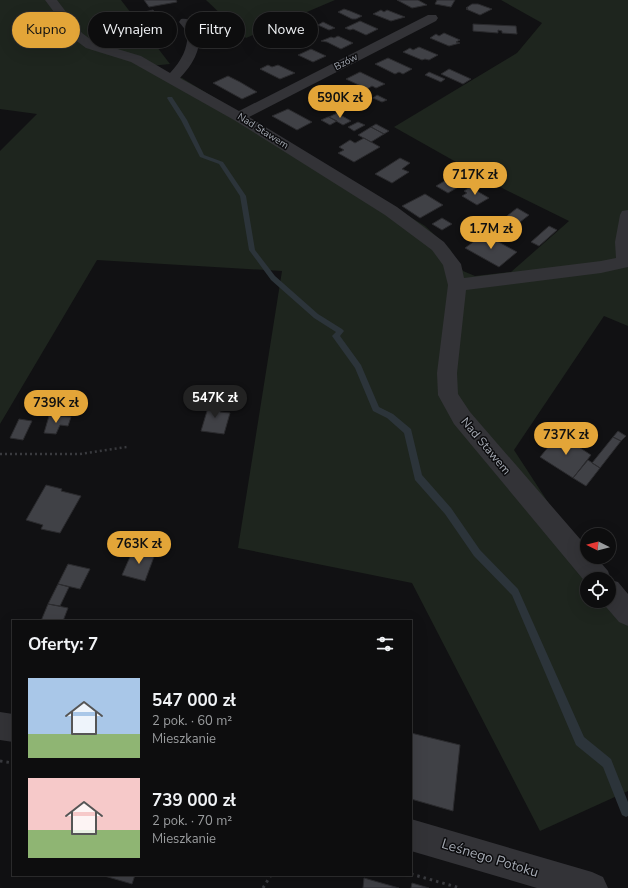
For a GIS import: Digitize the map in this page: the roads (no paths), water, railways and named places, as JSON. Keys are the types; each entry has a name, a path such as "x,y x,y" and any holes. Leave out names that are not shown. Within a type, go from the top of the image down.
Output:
{"street":[{"name":"Nad Stawem","path":"51,0 78,36 90,44 136,59 239,117 391,211 438,246 452,264 457,285 447,373 448,395 462,418 593,572"},
{"name":"Bzów","path":"239,117 432,18"},
{"path":"172,79 187,62 193,48"},
{"path":"457,285 601,267 626,262 624,242 628,215"},
{"path":"616,599 628,613"},
{"path":"0,726 12,728"},
{"name":"Leśnego Potoku","path":"412,834 541,881 592,888"}],"waterway":[{"path":"170,98 184,120 202,156 221,163 243,196 252,250 273,278 316,316 340,331 336,336 358,367 376,409 390,416 408,431 418,477 448,511 477,553 515,592 580,741 607,763 626,811"}]}
